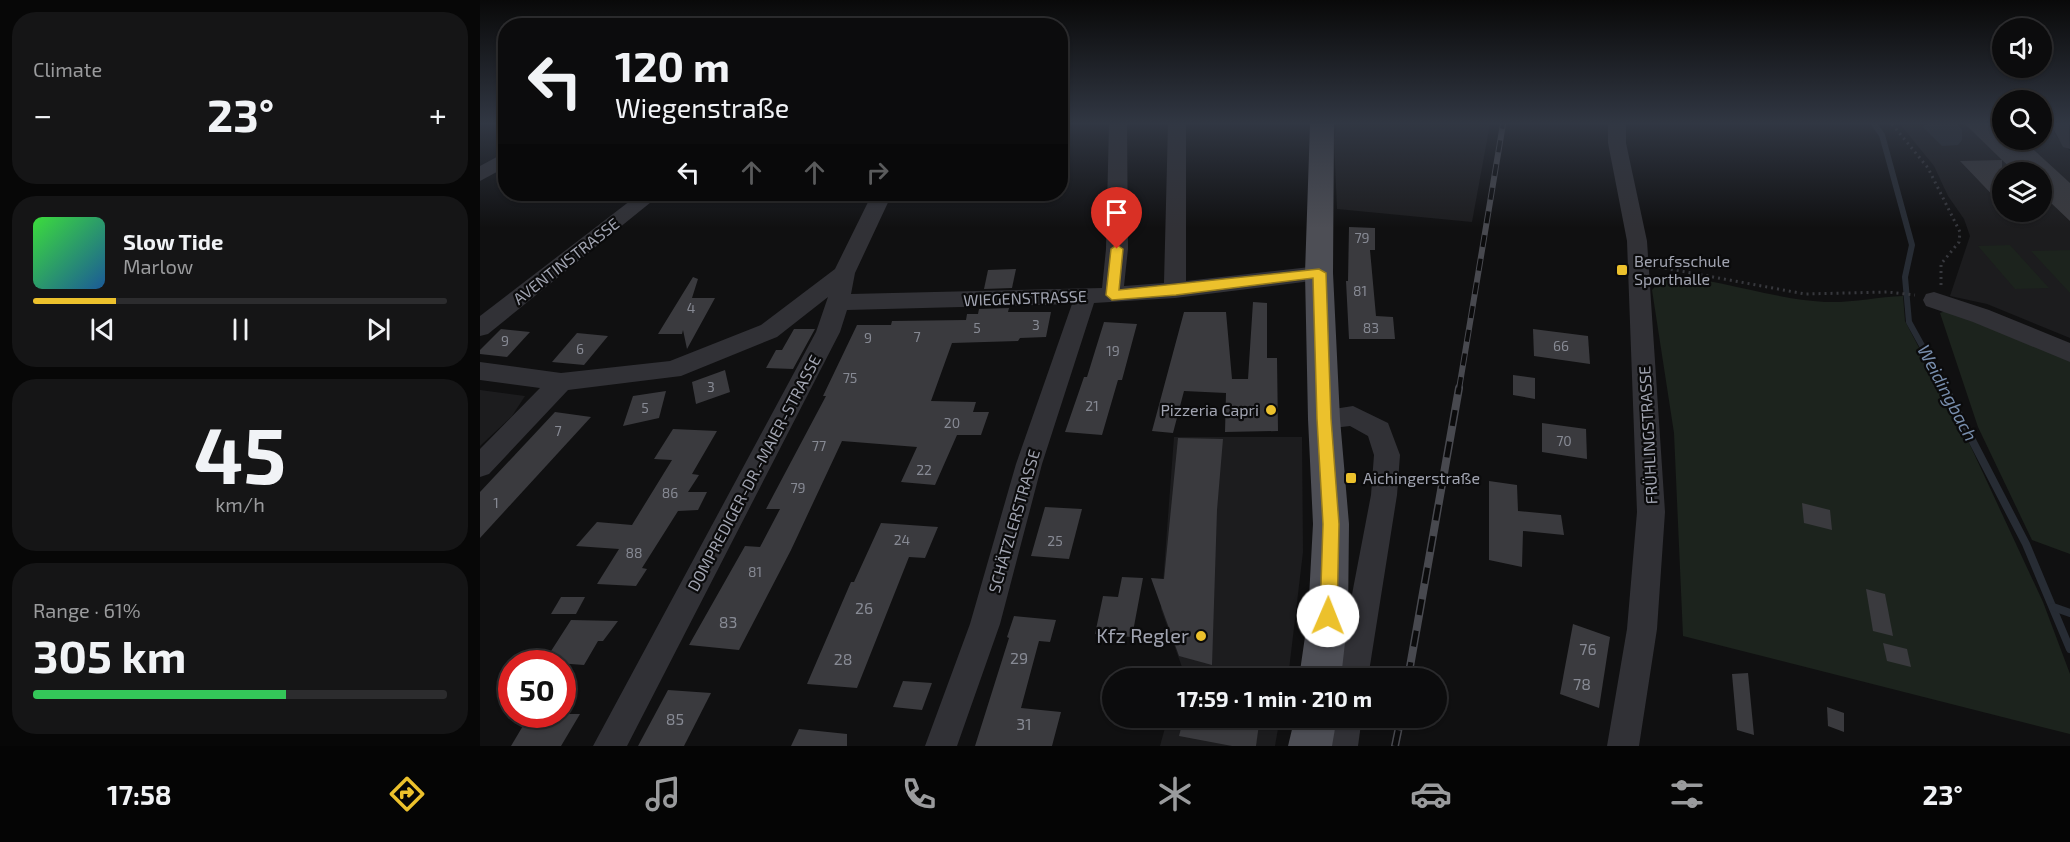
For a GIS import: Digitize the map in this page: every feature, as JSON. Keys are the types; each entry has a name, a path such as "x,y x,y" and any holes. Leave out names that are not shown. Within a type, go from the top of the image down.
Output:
{"main road":[{"path":"1321,159 1319,273 1324,419 1331,524 1328,616 1321,668"},
{"path":"1310,746 1314,728"}],"street":[{"name":"SCHÄTZLERSTRASSE","path":"941,746 984,624 1029,464 1117,249 1118,159"},
{"path":"1176,291 1177,159"},
{"name":"FRÜHLINGSTRASSE","path":"1620,159 1639,268 1651,512 1642,629 1623,746"},
{"path":"480,175 498,163"},
{"name":"AVENTINSTRASSE","path":"480,328 642,201"},
{"name":"DOMPREDIGER-DR.-MAIER-STRASSE","path":"609,746 828,332 844,273 879,201"},
{"path":"480,371 561,382 673,370 769,331 844,273"},
{"name":"WIEGENSTRASSE","path":"838,302 1176,291 1319,273"},
{"path":"1927,298 1981,316 2070,353"},
{"path":"480,466 561,382"},
{"path":"1324,419 1353,416 1380,430 1387,455 1384,495 1354,668"},
{"path":"1342,746 1344,728"}],"path":[{"path":"1639,268 1680,270 1768,289 1828,296 1849,292 1897,291 1927,298 1941,294 1941,264 1959,242 1960,232 1928,168 1920,159"}],"shaded area":[{"path":"1335,159 1484,159 1472,222 1337,209"},
{"path":"1928,159 2070,159 2070,338 1987,304 1950,296 1970,236 1964,219 1948,196"},
{"path":"2010,245 2049,288 2015,289 1978,246"},
{"path":"2070,250 2070,293 2031,251"},
{"path":"1665,276 1705,280 1785,297 1825,302 1903,296 1905,321 1970,445 2043,602 2070,674 2070,734 1683,636 1674,433 1652,290"},
{"path":"1951,309 2070,357 2070,554 2032,540 1978,427 1940,313"},
{"path":"480,390 525,396 512,416 480,446"},
{"path":"1174,437 1302,437 1303,552 1289,668 1182,668 1161,609"},
{"path":"1165,728 1278,728 1275,746 1160,746"}],"building":[{"path":"2001,159 2044,159 2047,162 2005,162"},
{"path":"2002,160 2002,162 1992,162 1992,195 1960,161"},
{"path":"2052,167 2070,183 2070,221 2052,204"},
{"path":"1349,227 1375,228 1375,250 1370,250 1376,316 1393,317 1395,339 1349,339 1346,281 1348,281"},
{"path":"1016,269 1012,288 984,289 988,270"},
{"path":"693,277 698,279 692,298 715,298 687,349 683,330 682,334 658,334"},
{"path":"1253,302 1267,303 1267,358 1277,358 1278,431 1225,432 1226,393 1184,391 1173,433 1152,431 1184,312 1226,312 1232,379 1248,379"},
{"path":"1009,308 1008,312 1051,312 1046,337 1020,338 1018,341 952,343 931,401 976,402 973,412 989,412 981,435 957,435 935,485 901,482 917,447 842,441 791,550 739,650 689,645 745,546 760,547 780,509 766,509 826,396 823,396 857,325 891,325 892,321 966,320 967,314 978,314 979,309"},
{"path":"1104,322 1137,324 1122,380 1118,380 1102,435 1065,432 1084,377 1087,377"},
{"path":"501,329 530,332 507,357 480,354 480,350"},
{"path":"794,329 815,329 793,369 766,368 776,350 782,350"},
{"path":"1533,329 1588,336 1590,364 1534,356"},
{"path":"577,333 608,336 584,365 552,362"},
{"path":"725,370 730,392 696,404 692,382"},
{"path":"1513,375 1535,378 1535,399 1513,395"},
{"path":"666,391 659,418 623,426 633,396"},
{"path":"555,412 591,417 480,538 480,492"},
{"path":"1542,423 1586,429 1587,459 1542,452"},
{"path":"673,429 717,431 692,474 699,475 688,492 707,492 698,510 678,511 642,568 647,569 636,586 597,584 619,549 576,546 597,522 632,525 672,460 654,459"},
{"path":"1178,438 1223,439 1217,510 1212,665 1179,656 1151,578 1164,579"},
{"path":"1489,481 1517,485 1518,511 1561,515 1564,535 1523,531 1522,567 1489,560"},
{"path":"1802,503 1830,510 1832,530 1804,523"},
{"path":"1045,507 1082,509 1069,559 1031,556"},
{"path":"881,523 938,527 925,558 909,557 857,688 807,684 851,582 854,582"},
{"path":"1122,577 1143,578 1132,637 1095,634 1103,596 1118,597"},
{"path":"1866,589 1885,594 1893,636 1873,631"},
{"path":"561,597 585,597 576,614 551,614"},
{"path":"1014,616 1056,620 1050,642 1039,641 1021,708 1061,712 1052,746 975,746 1009,638 1007,637"},
{"path":"571,620 618,621 603,641 598,641 584,665 576,664 576,650 552,650"},
{"path":"1573,624 1610,637 1599,708 1560,694"},
{"path":"1883,643 1907,649 1911,667 1887,661"},
{"path":"1748,673 1754,735 1737,730 1732,674"},
{"path":"903,681 932,683 922,710 893,707"},
{"path":"668,690 711,693 684,746 638,746"},
{"path":"1827,707 1844,713 1844,732 1828,726"},
{"path":"522,728 572,728 561,746 511,746"},
{"path":"1181,728 1258,728 1256,746 1232,746 1179,736"},
{"path":"799,729 847,734 847,746 791,746"}],"waterway":[{"name":"Weidingbach","path":"1888,159 1912,245 1905,277 1909,322 1946,389"},
{"name":"Weidingbach","path":"1945,388 2026,544 2070,649"},
{"path":"2053,607 2070,613"}],"railway":[{"path":"1459,389 1497,159"},
{"path":"1410,668 1459,388"},
{"path":"1395,746 1399,728"}],"place":[{"name":"Berufsschule Sporthalle","path":"1622,270"},
{"name":"Pizzeria Capri","path":"1271,410"},
{"name":"Aichingerstraße","path":"1351,478"},
{"name":"Kfz Regler","path":"1201,636"}],"route":[{"path":"1117,249 1112,295 1176,291 1319,273 1324,419 1331,524 1328,616"}]}
